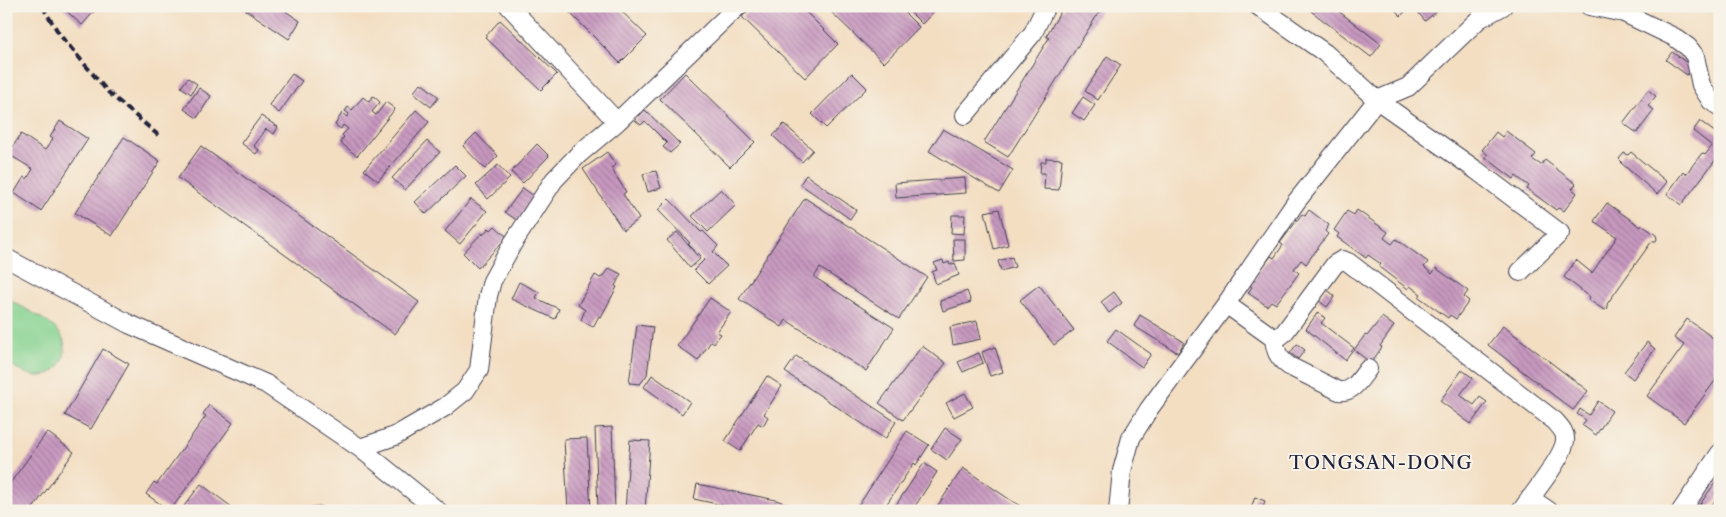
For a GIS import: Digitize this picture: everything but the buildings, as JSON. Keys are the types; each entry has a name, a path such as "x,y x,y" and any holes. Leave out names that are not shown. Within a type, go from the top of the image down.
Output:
{"street":[{"path":"509,6 617,122"},
{"path":"360,448 394,436 445,407 465,391 479,370 488,296 492,281 513,243 554,180 579,154 617,122 738,6"},
{"path":"965,115 1033,33 1046,6"},
{"path":"1258,6 1324,53 1377,100 1560,233 1520,272"},
{"path":"1118,511 1122,472 1131,438 1149,409 1226,304 1296,202 1377,100 1408,87 1479,19 1503,6"},
{"path":"1589,6 1624,14 1674,37 1688,47 1695,56 1701,85 1711,101 1720,107"},
{"path":"6,258 130,324 266,384 360,448 438,511"},
{"path":"1226,304 1272,337 1279,337 1284,333 1335,264 1342,260 1348,262 1563,429 1565,440 1561,453 1526,504 1548,511"},
{"path":"1274,337 1276,350 1282,361 1339,391 1344,392 1350,389 1368,369"},
{"path":"1681,511 1720,453"}],"green space":[{"path":"6,298 44,320 61,335 65,349 64,356 62,362 52,372 34,376 6,362"}],"railway":[{"path":"42,6 60,35 108,92 158,135"}],"district":[{"name":"TONGSAN-DONG","path":"1381,462"}]}
